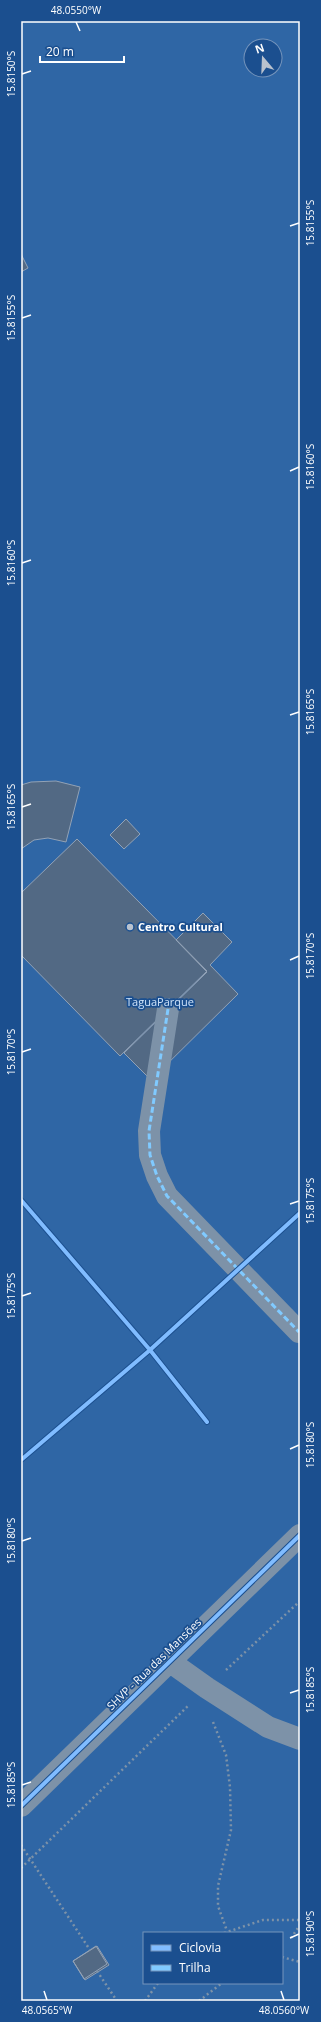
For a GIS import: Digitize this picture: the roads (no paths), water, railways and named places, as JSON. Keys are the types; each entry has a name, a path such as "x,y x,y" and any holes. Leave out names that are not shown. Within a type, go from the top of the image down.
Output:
{"street":[{"path":"168,1009 149,1131 150,1155 157,1176 167,1196 299,1332"},
{"name":"SHVP - Rua das Mansões","path":"21,1806 300,1535"},
{"path":"169,1661 207,1688 268,1727 300,1739"}],"place":[{"name":"Centro Cultural","path":"130,927"}],"park label":[{"name":"TaguaParque","path":"160,1002"}]}
